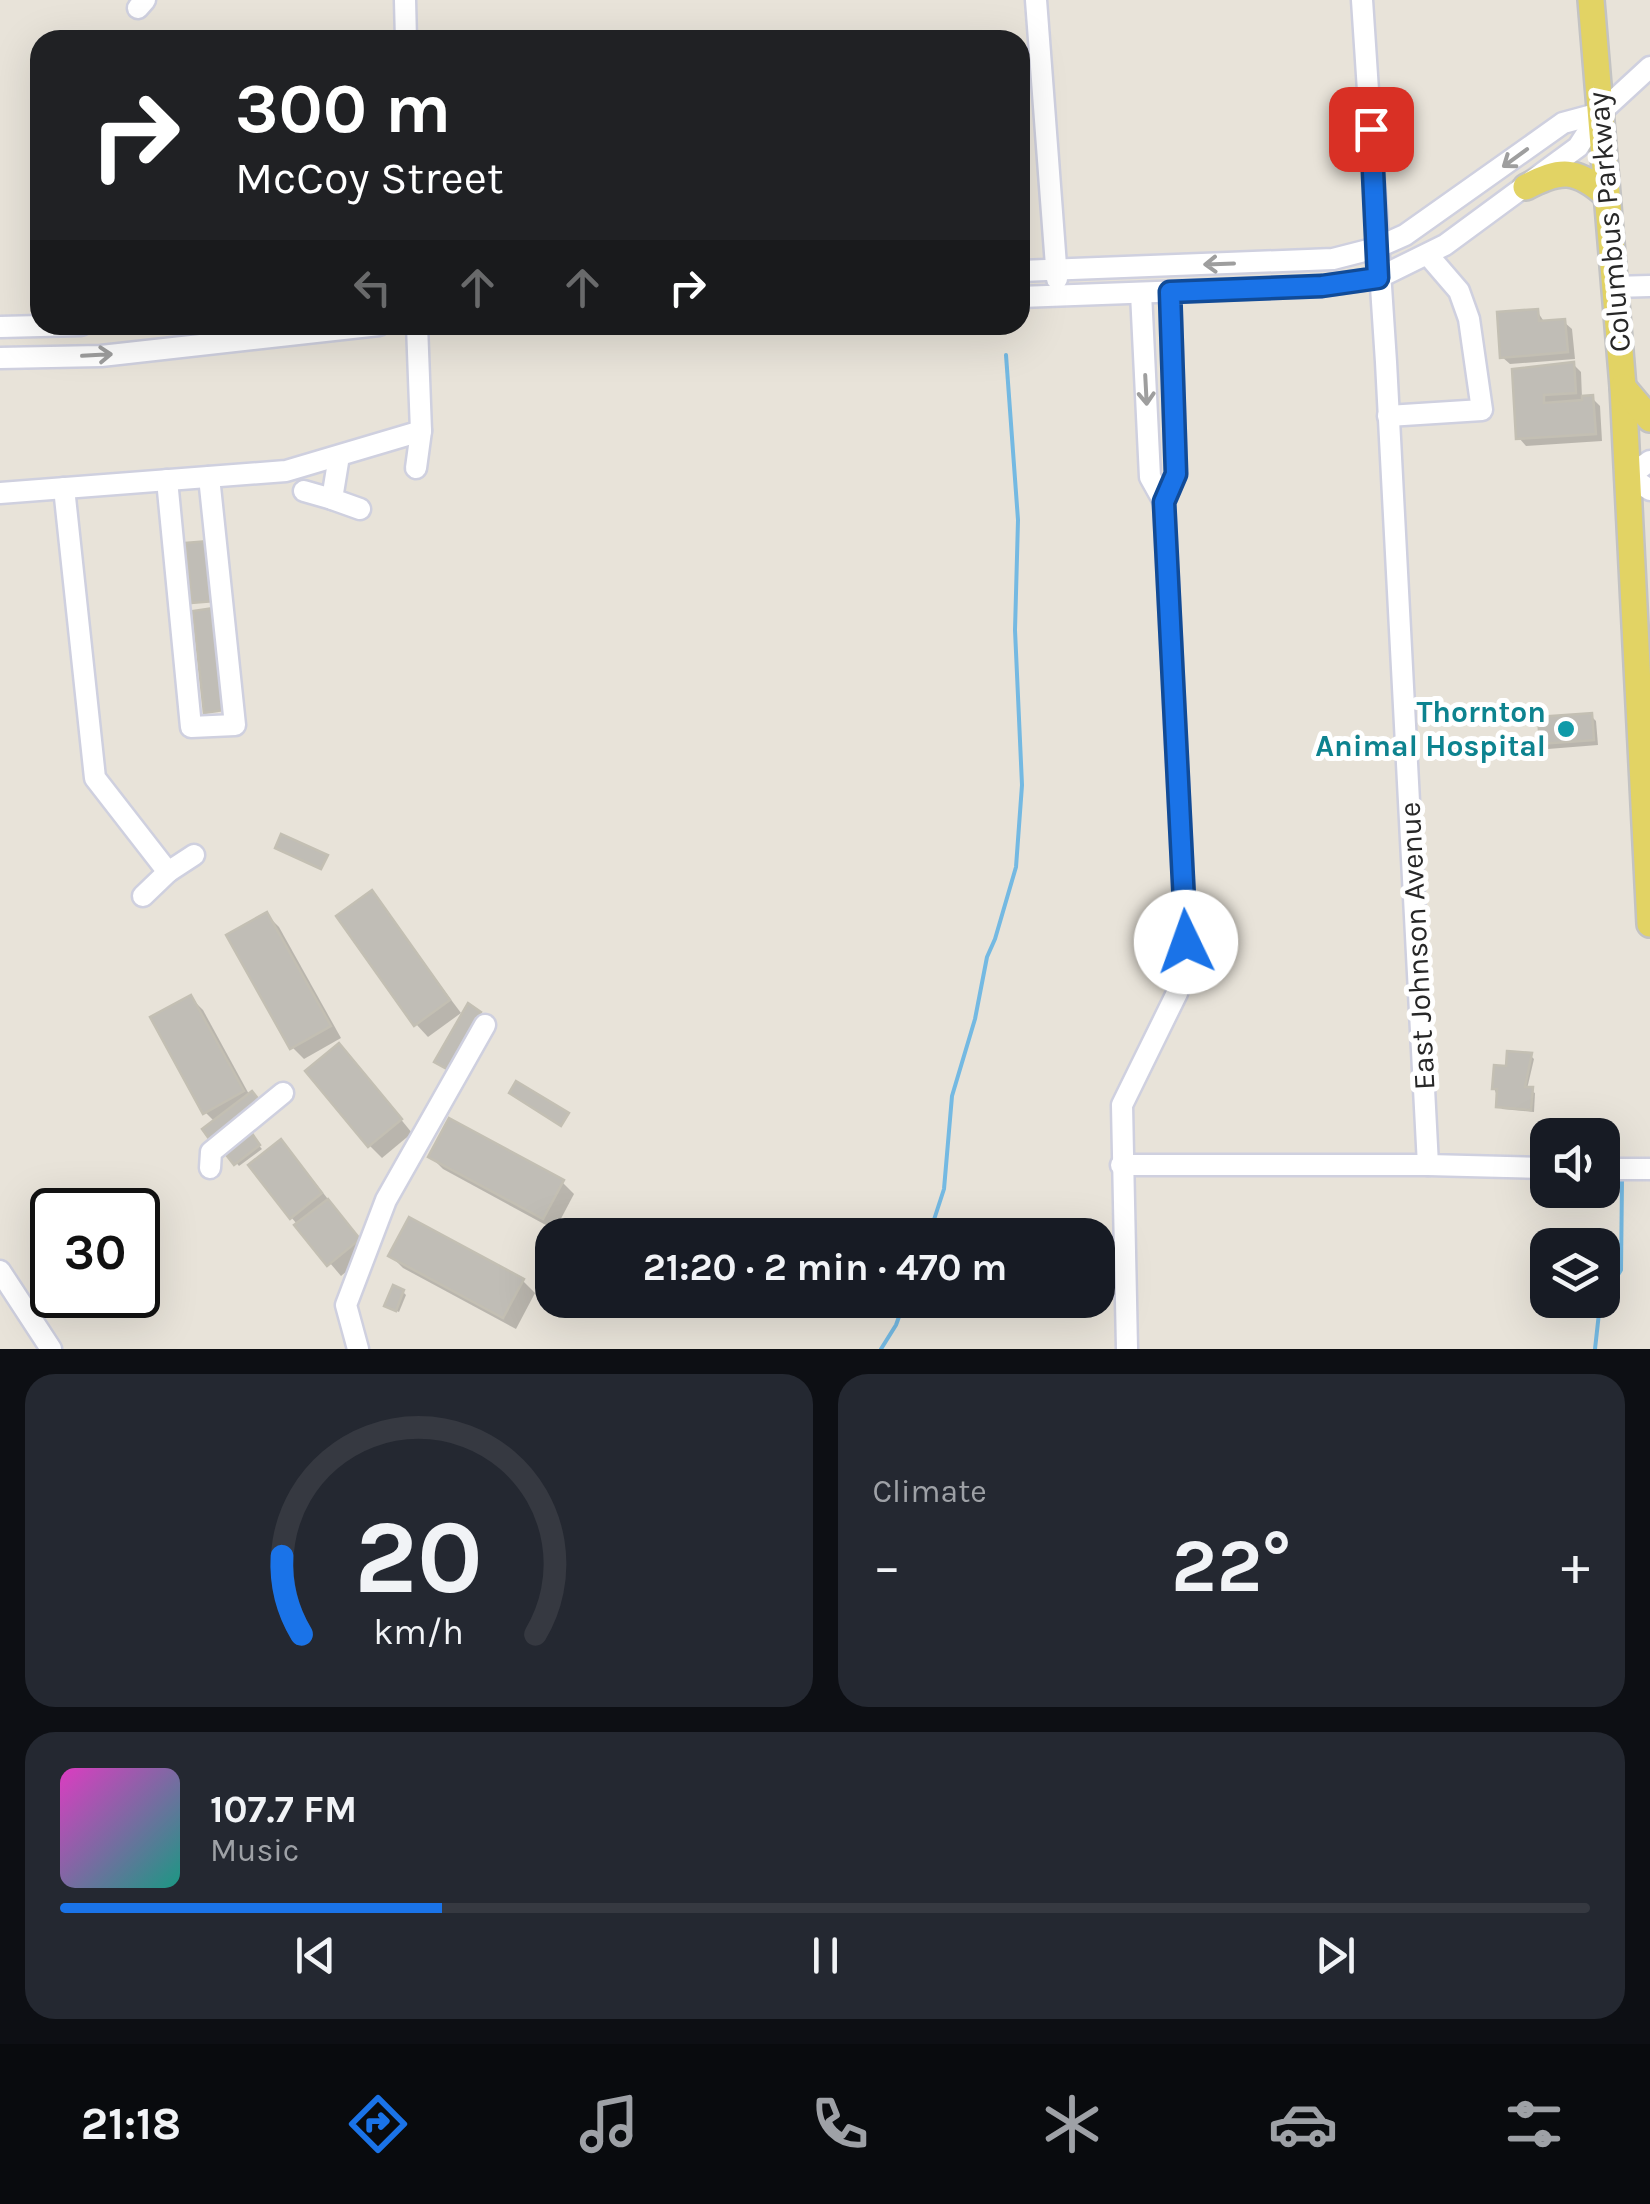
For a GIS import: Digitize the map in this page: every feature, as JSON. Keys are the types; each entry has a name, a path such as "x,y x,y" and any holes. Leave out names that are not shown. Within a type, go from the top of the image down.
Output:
{"main road":[{"name":"Columbus Parkway","path":"1591,0 1613,287 1639,483 1636,602 1650,924"},
{"path":"1526,187 1550,174 1564,173 1593,183 1606,195"},
{"path":"1624,387 1650,418"},
{"path":"1636,602 1650,570"}],"street":[{"path":"405,0 406,30"},
{"path":"1036,0 1058,296"},
{"name":"East Johnson Avenue","path":"1362,0 1428,1165"},
{"path":"1030,297 1322,286 1378,278 1428,255 1578,147 1600,114 1650,66"},
{"path":"1030,271 1333,259 1376,248 1437,215 1563,123 1600,114"},
{"path":"1388,416 1482,410 1476,352 1460,291 1428,255"},
{"path":"1613,287 1650,286"},
{"path":"1127,1349 1122,1105 1184,974 1186,942 1164,502 1176,474 1170,292"},
{"path":"1141,293 1150,477 1164,502"},
{"path":"0,327 30,326"},
{"path":"0,358 101,356 289,335"},
{"path":"416,468 421,432 417,335"},
{"path":"0,493 286,471 421,432"},
{"path":"332,499 339,456"},
{"path":"1639,483 1650,460"},
{"path":"167,480 191,728 235,726 209,477"},
{"path":"64,488 95,778 168,872"},
{"path":"304,491 360,509"},
{"path":"143,896 194,854"},
{"path":"358,1349 346,1305 386,1200 485,1025"},
{"path":"210,1168 211,1152 283,1093"},
{"path":"1122,1165 1530,1168"},
{"path":"1620,1168 1650,1169"},
{"path":"0,1272 51,1349"}],"building":[{"path":"1538,309 1539,321 1565,319 1568,352 1500,358 1497,312"},
{"path":"1574,362 1576,393 1544,395 1544,403 1582,400 1582,396 1593,395 1596,434 1516,439 1512,369"},
{"path":"208,541 214,601 192,603 186,543"},
{"path":"214,608 224,710 204,713 193,611"},
{"name":"Thornton Animal Hospital","path":"1592,713 1594,740 1540,744 1538,717"},
{"path":"281,834 328,855 321,869 275,848"},
{"path":"372,890 450,1000 414,1026 336,916"},
{"path":"267,912 331,1026 290,1049 226,935"},
{"path":"191,995 244,1091 203,1114 150,1017"},
{"path":"468,1003 481,1012 447,1069 434,1062"},
{"path":"339,1043 402,1119 368,1147 305,1071"},
{"path":"1507,1051 1532,1053 1525,1087 1533,1087 1531,1110 1496,1107 1497,1089 1492,1089 1494,1065 1506,1066"},
{"path":"516,1081 569,1113 561,1126 509,1093"},
{"path":"252,1091 263,1105 212,1143 202,1129"},
{"path":"449,1118 564,1180 541,1218 428,1157"},
{"path":"251,1132 260,1145 234,1165 224,1152"},
{"path":"281,1139 322,1193 290,1219 248,1165"},
{"path":"328,1199 360,1239 327,1266 294,1225"},
{"path":"409,1217 524,1279 503,1318 388,1256"},
{"path":"393,1285 404,1290 396,1311 384,1306"}],"waterway":[{"path":"935,1218 944,1189 952,1096 975,1019 987,957 1016,867 1022,785 1015,630 1018,520 1006,355"},
{"path":"1595,1349 1600,1304 1621,1270 1622,1181"},
{"path":"881,1349 899,1318"}],"place":[{"name":"Thornton Animal Hospital","path":"1566,729"}],"route":[{"path":"1186,942 1164,502 1176,474 1170,292 1322,286 1378,278 1371,129"}]}
